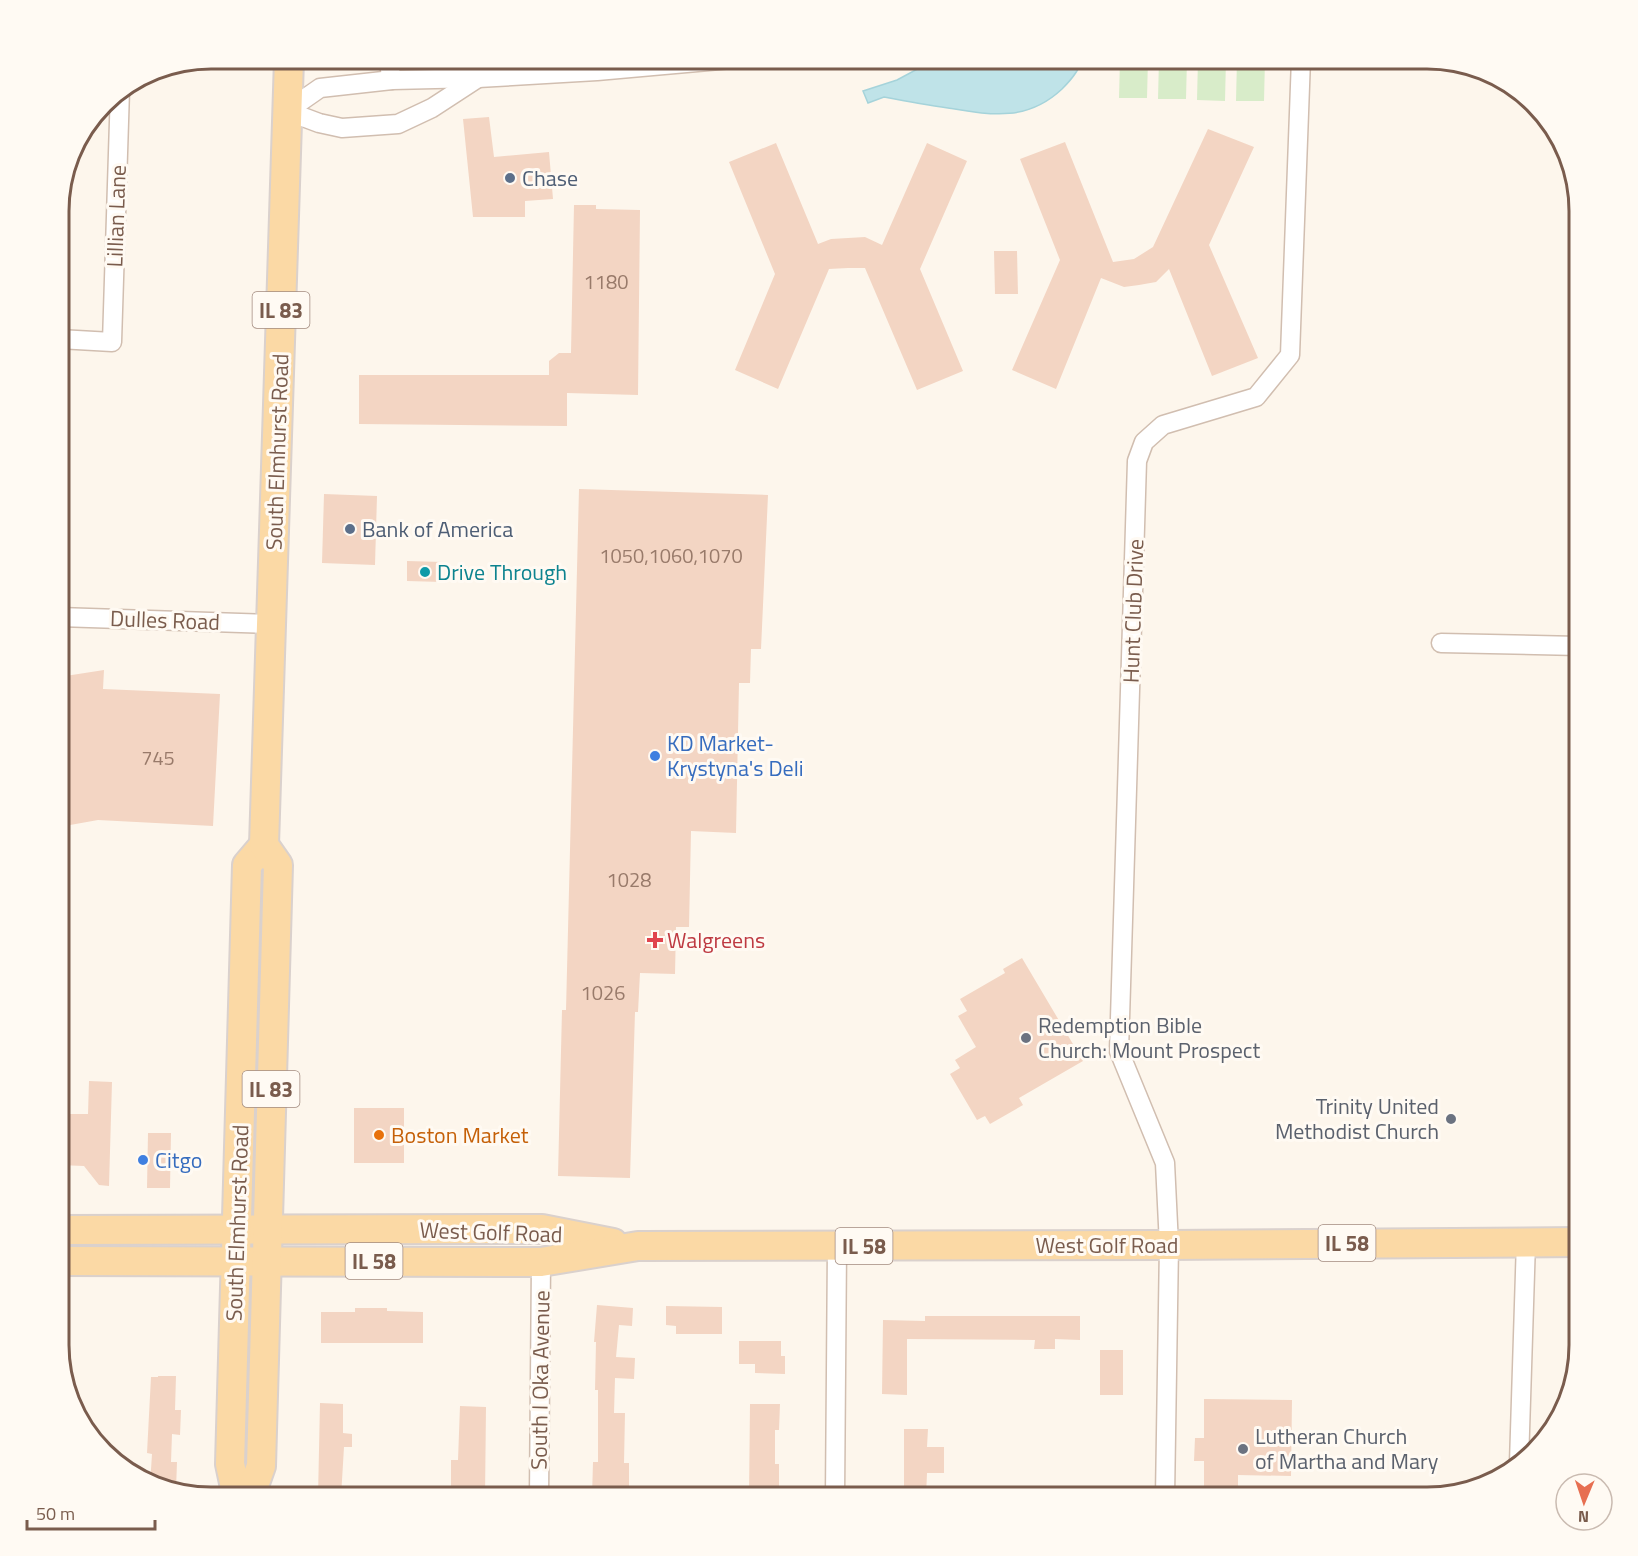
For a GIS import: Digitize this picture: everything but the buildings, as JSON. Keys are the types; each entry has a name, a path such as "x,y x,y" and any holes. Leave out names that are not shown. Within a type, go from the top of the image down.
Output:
{"main road":[{"name":"South Elmhurst Road","path":"254,1487 261,1466 278,865 264,845 288,69"},
{"name":"South Elmhurst Road","path":"235,1487 230,1464 247,865 264,845"},
{"name":"West Golf Road","path":"69,1230 542,1229 634,1246"},
{"name":"West Golf Road","path":"69,1261 542,1262 634,1246 1569,1242"}],"street":[{"path":"390,69 392,80"},
{"path":"287,111 320,88 392,80 478,78 560,69"},
{"name":"Hunt Club Drive","path":"1165,1487 1169,1245 1165,1163 1119,1051 1137,460 1144,442 1163,425 1256,397 1290,355 1301,69"},
{"path":"287,111 319,123 342,128 398,124 432,108 478,78"},
{"name":"Lillian Lane","path":"69,340 112,342 117,104"},
{"name":"Dulles Road","path":"69,616 272,624"},
{"path":"1441,644 1569,646"},
{"path":"1519,1453 1526,1241"},
{"path":"835,1487 837,1246"},
{"name":"South I Oka Avenue","path":"539,1487 542,1262"}],"green space":[{"path":"1120,69 1148,69 1147,98 1119,98"},
{"path":"1159,69 1187,69 1186,99 1158,99"},
{"path":"1198,69 1226,69 1225,101 1197,100"},
{"path":"1237,69 1265,69 1264,101 1236,101"}],"water":[{"path":"917,69 1078,69 1062,89 1049,100 1022,111 994,114 884,97 868,103 863,91 897,80"}],"place":[{"name":"Chase","path":"510,178"},
{"name":"Bank of America","path":"350,529"},
{"name":"Drive Through","path":"425,572"},
{"name":"KD Market- Krystyna's Deli","path":"655,756"},
{"name":"Walgreens","path":"655,940"},
{"name":"Redemption Bible Church: Mount Prospect","path":"1026,1038"},
{"name":"Trinity United Methodist Church","path":"1451,1119"},
{"name":"Boston Market","path":"379,1135"},
{"name":"Citgo","path":"143,1160"},
{"name":"Lutheran Church of Martha and Mary","path":"1243,1449"}]}
